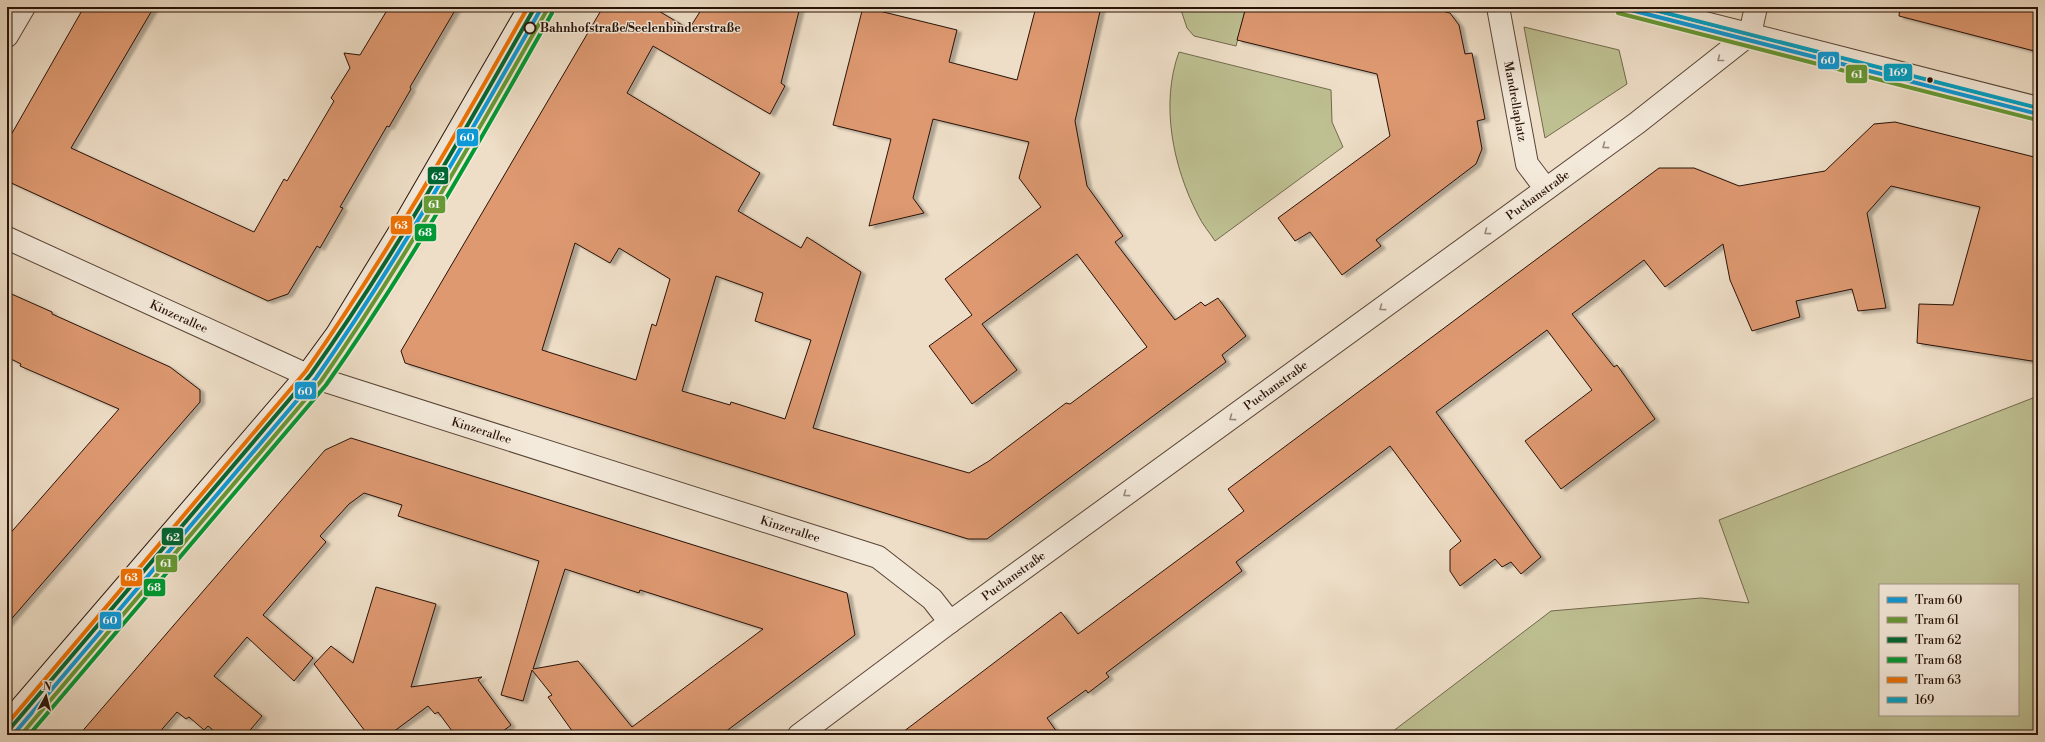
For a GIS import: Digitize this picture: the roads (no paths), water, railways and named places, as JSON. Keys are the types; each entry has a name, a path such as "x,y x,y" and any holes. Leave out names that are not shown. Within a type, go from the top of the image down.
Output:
{"street":[{"path":"7,36 24,7"},
{"path":"7,724 306,375 337,334 405,224 530,7"},
{"name":"Mandrellaplatz","path":"1498,7 1527,164 1546,189"},
{"path":"1642,7 2038,108"},
{"path":"1750,34 1756,7"},
{"name":"Puchanstraße","path":"800,735 950,622 1546,189 1673,95 1750,34"},
{"name":"Kinzerallee","path":"7,238 306,375 878,557 932,599 950,622"}],"tram line":[{"name":"63","path":"7,724 306,371 336,327 422,192 528,7"},
{"name":"62","path":"8,731 311,374 342,330 428,194 535,7"},
{"name":"60","path":"13,735 316,378 347,333 405,242 542,7"},
{"name":"60","path":"1619,7 2038,114"},
{"name":"61","path":"21,735 321,381 352,336 410,245 547,10"},
{"name":"68","path":"29,735 326,385 387,294 444,202 552,13"},
{"name":"61","path":"1618,13 2037,120"}],"place":[{"name":"Bahnhofstraße/Seelenbinderstraße","path":"530,28"}]}
